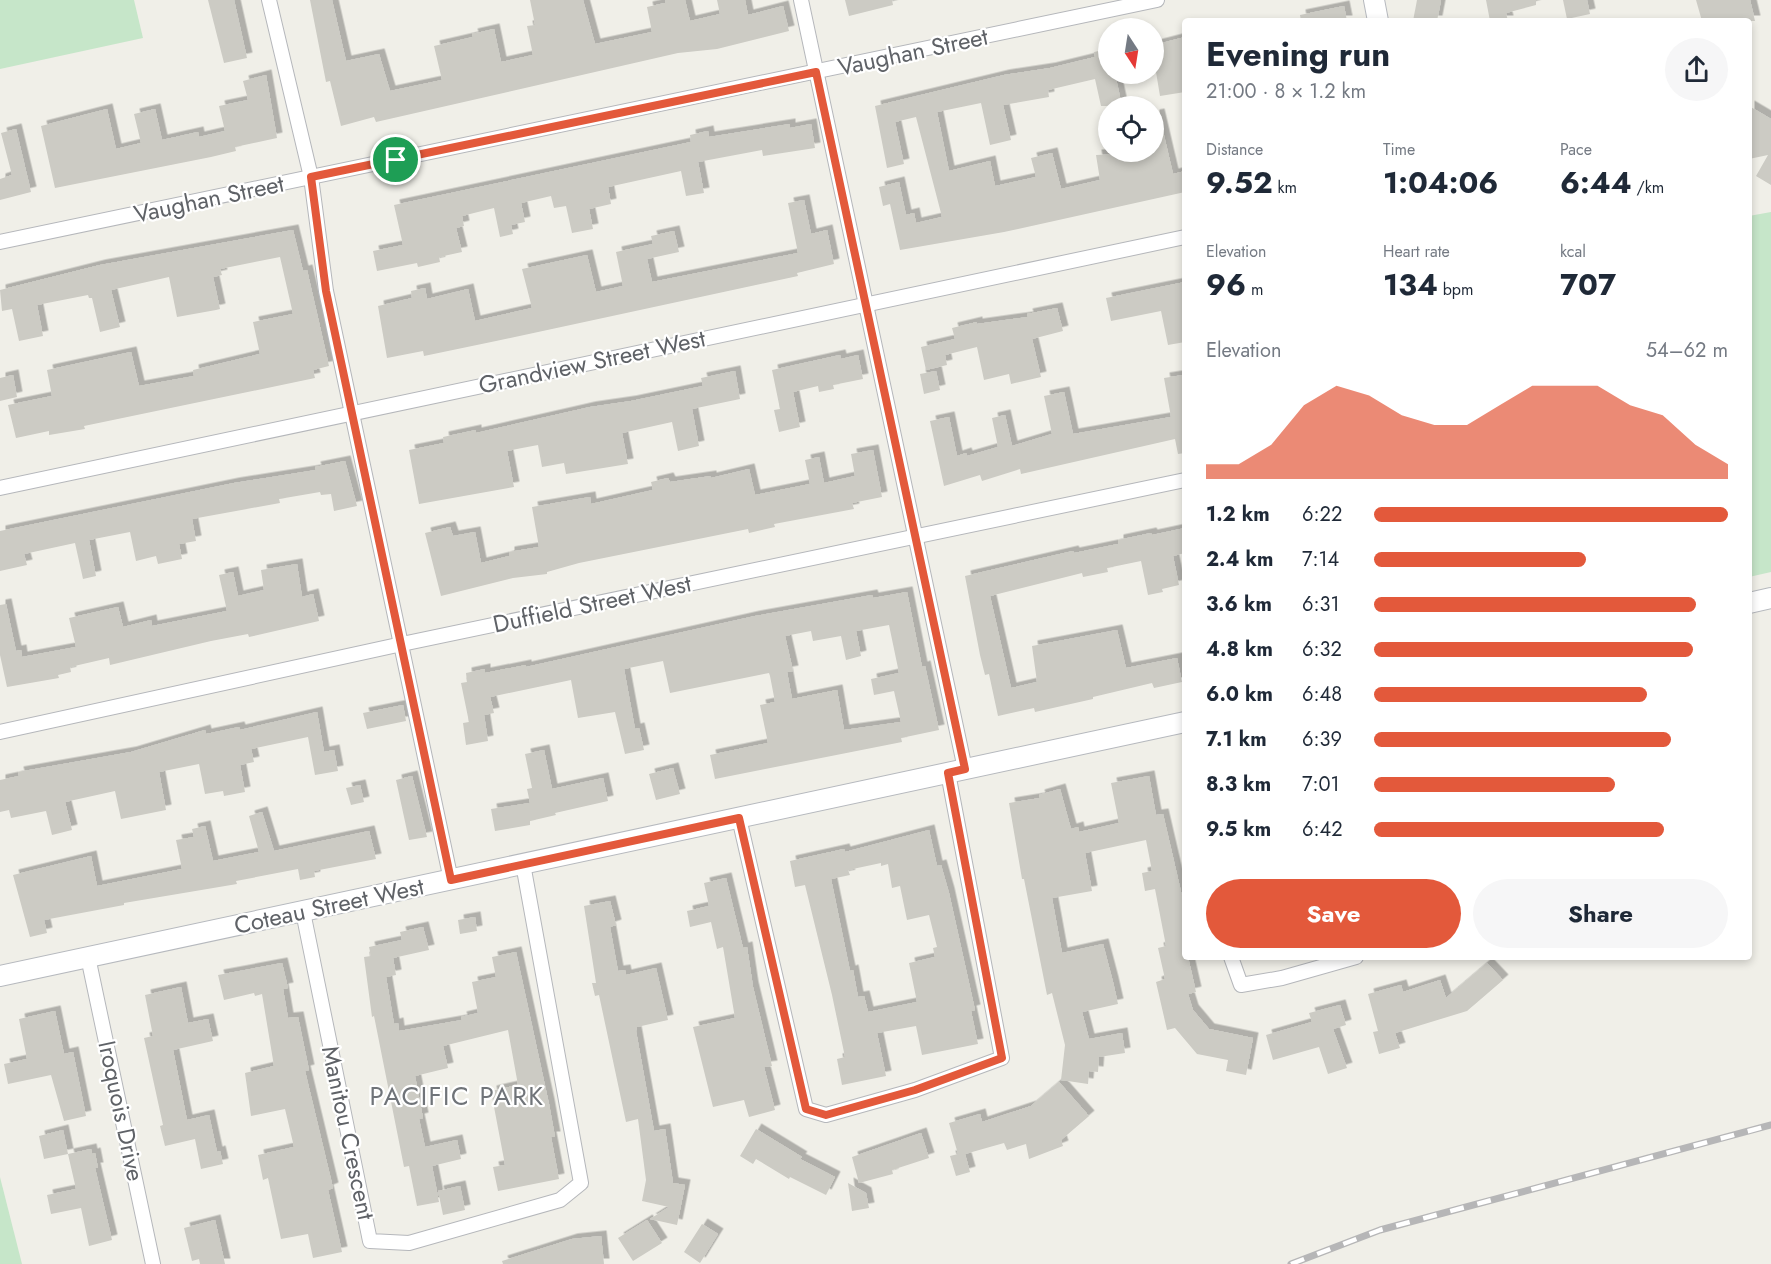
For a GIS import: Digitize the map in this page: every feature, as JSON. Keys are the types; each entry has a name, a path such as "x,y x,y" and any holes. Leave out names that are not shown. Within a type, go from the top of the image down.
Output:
{"street":[{"path":"269,0 311,177 326,291 451,880"},
{"path":"739,818 806,1109 826,1115 915,1090 1002,1058 957,771 915,536 801,0"},
{"name":"Vaughan Street","path":"0,242 1157,0"},
{"path":"1374,0 1377,18"},
{"name":"Grandview Street West","path":"0,488 1182,238"},
{"name":"Duffield Street West","path":"0,732 402,644 1182,481"},
{"path":"1752,602 1771,598"},
{"name":"Coteau Street West","path":"0,976 1182,723"},
{"name":"Manitou Crescent","path":"303,912 370,1241 410,1243 560,1200 581,1183 523,864"},
{"name":"Iroquois Drive","path":"88,957 153,1264"},
{"path":"1232,960 1241,986 1282,978 1345,960"}],"green space":[{"path":"0,0 134,0 143,38 0,69"},
{"path":"1771,212 1771,572 1752,576 1752,215"},
{"path":"0,1177 22,1264 0,1264"}],"building":[{"path":"208,0 234,0 247,58 224,63"},
{"path":"310,0 332,0 346,61 379,54 390,91 442,80 434,46 473,37 472,34 494,29 501,62 533,55 527,26 535,25 530,0 583,0 595,44 652,32 647,7 665,3 665,0 685,0 690,21 720,14 717,0 745,0 748,15 783,6 789,31 717,49 678,53 376,122 374,117 341,126 330,81 326,82"},
{"path":"845,0 892,0 893,5 849,16"},
{"path":"1417,0 1441,0 1438,18 1414,18"},
{"path":"1486,0 1536,0 1536,5 1506,13 1507,18 1489,18"},
{"path":"1563,0 1587,0 1590,14 1567,18"},
{"path":"1696,0 1750,0 1755,21 1752,21 1752,18 1701,18"},
{"path":"1344,6 1346,18 1300,18 1300,15"},
{"path":"1182,38 1182,92 1160,96 1158,84 1164,84 1164,42"},
{"path":"1098,51 1098,84 1117,84 1120,96 1099,96 1095,79 1048,90 1049,97 1003,105 1011,140 990,145 981,103 937,112 949,171 990,161 995,186 1036,177 1031,158 1052,153 1061,189 1100,180 1096,155 1098,155 1098,162 1164,162 1164,135 1173,174 1182,172 1182,193 1004,232 900,250 890,204 883,206 879,187 899,182 906,215 914,213 916,223 942,217 916,117 895,122 904,164 887,168 875,106 1004,75 1050,68 1095,57 1094,52"},
{"path":"266,75 277,138 235,147 236,151 211,157 55,188 41,126 107,109 116,149 141,143 134,114 155,109 162,140 198,132 199,137 225,131 219,106 248,100 243,81"},
{"path":"1752,108 1771,119 1771,185 1756,176 1768,155 1752,158"},
{"path":"790,124 790,128 811,124 815,148 763,156 762,150 698,162 704,193 686,196 681,171 608,187 611,204 589,209 593,229 572,233 566,206 554,208 551,196 521,203 525,222 511,225 513,234 500,237 494,208 462,216 464,226 456,228 462,252 439,257 440,262 418,267 417,263 377,271 373,251 403,245 394,205 691,142 690,135 708,131 709,137"},
{"path":"16,129 31,192 0,200 0,179 12,175 1,133"},
{"path":"804,200 811,234 827,230 834,264 797,273 798,276 496,341 424,356 423,351 387,358 378,306 412,298 411,291 425,288 427,299 468,289 475,321 532,308 522,269 587,255 596,292 623,286 616,252 653,244 651,236 674,231 679,252 647,259 652,282 798,253 788,203"},
{"path":"293,230 303,271 307,270 329,366 313,370 315,378 84,426 85,429 49,435 49,431 16,438 8,405 52,396 47,370 131,352 139,386 194,376 193,370 260,354 253,322 293,314 280,257 220,269 222,275 213,277 220,309 216,310 177,317 169,277 111,290 120,327 100,332 92,298 88,295 37,305 43,336 19,341 12,309 2,311 0,290 100,265"},
{"path":"1182,283 1182,343 1168,345 1161,311 1111,321 1106,298"},
{"path":"1057,308 1063,331 1032,339 1041,377 1011,384 1009,374 984,380 977,347 945,355 947,365 926,370 921,347 955,339 952,328 977,322 977,324 1028,317 1027,314"},
{"path":"840,355 841,359 858,355 863,379 833,385 834,389 819,392 818,386 793,392 800,427 779,432 774,410 780,409 772,370"},
{"path":"735,371 740,399 692,409 699,446 678,451 672,422 622,433 628,464 566,474 564,463 542,467 538,445 507,451 514,487 419,504 409,450 444,443 443,437 476,430 476,433 590,407 703,386 701,378"},
{"path":"936,371 940,390 924,394 920,374"},
{"path":"13,375 17,397 0,401 0,378"},
{"path":"1182,375 1182,453 1178,454 1175,439 1021,474 1020,469 982,481 980,475 944,486 930,421 949,417 957,456 966,453 967,456 998,447 992,418 1005,415 1012,446 1052,434 1044,396 1064,392 1073,434 1171,417 1164,378"},
{"path":"873,450 882,497 852,503 854,509 774,524 775,527 749,533 748,529 579,563 547,572 547,574 513,578 441,596 425,533 450,527 453,536 475,532 481,563 509,556 509,552 539,547 532,507 590,497 591,504 653,490 651,482 668,478 670,482 711,476 711,478 749,469 755,495 810,484 805,460 819,457 824,483 855,476 851,454"},
{"path":"345,461 357,506 334,511 331,494 321,495 320,492 279,499 280,503 192,519 196,541 179,544 182,559 158,564 156,556 136,561 130,532 89,540 96,576 83,579 75,543 24,554 27,565 0,571 0,531 234,483 316,470 315,467"},
{"path":"1182,529 1182,554 1173,556 1179,585 1162,589 1163,592 1148,595 1141,561 1107,568 1108,572 1083,577 1082,573 990,596 1011,688 1037,682 1032,646 1117,630 1126,668 1177,658 1182,682 1154,688 1152,683 1035,712 1034,708 998,716 989,674 985,675 980,655 965,576 1073,551 1074,553 1118,544 1118,540 1151,533 1152,535"},
{"path":"297,564 302,597 313,594 319,621 249,637 248,634 211,641 110,665 109,658 70,667 71,672 58,675 59,678 7,687 0,655 0,605 6,604 16,651 21,650 22,657 76,647 69,618 118,607 123,627 151,620 152,626 227,611 219,575 233,572 238,596 264,590 261,570"},
{"path":"907,592 922,667 925,666 939,730 901,738 902,742 715,779 710,755 768,743 760,705 775,702 769,673 670,693 663,661 624,669 635,729 639,728 644,750 625,754 615,712 578,718 571,680 490,697 494,713 484,715 488,741 466,745 463,723 469,722 461,683 467,682 466,673 485,669 485,673 526,665 526,667 755,616 872,595 873,598","holes":["889,625 899,673 871,679 874,695 894,691 901,722 844,730 837,690 792,699 787,672 793,671 785,636 811,631 813,641 841,636 846,660 861,656 856,631"]},
{"path":"403,705 406,721 367,729 363,713"},
{"path":"317,712 324,752 334,750 338,771 315,775 308,737 251,749 254,762 240,765 245,792 224,796 223,791 205,794 199,764 159,772 166,810 121,819 115,791 65,802 72,830 52,835 46,811 11,818 9,810 0,812 0,780 19,776 18,772 131,752 205,730 206,734 239,727 240,730"},
{"path":"544,750 552,789 603,778 608,801 555,813 556,815 530,821 530,825 495,831 491,809 530,803 527,789 532,788 525,754"},
{"path":"673,768 680,794 656,800 649,774"},
{"path":"412,776 427,837 409,840 396,780"},
{"path":"1149,776 1156,815 1163,814 1182,896 1182,960 1189,960 1196,992 1188,994 1193,1010 1209,1029 1253,1038 1246,1075 1226,1071 1228,1060 1197,1054 1175,1028 1167,1030 1156,982 1165,979 1158,948 1166,946 1155,889 1145,891 1142,873 1152,871 1146,840 1085,853 1092,891 1052,898 1062,953 1103,944 1113,982 1118,1004 1082,1012 1089,1039 1122,1033 1125,1053 1099,1057 1098,1072 1089,1071 1088,1084 1061,1080 1065,1045 1052,993 1047,995 1024,879 1022,879 1009,803 1040,798 1039,795 1060,789 1071,829 1078,827 1079,832 1119,823 1111,783"},
{"path":"360,785 364,802 351,805 346,788"},
{"path":"262,812 274,851 369,831 376,859 314,871 315,877 300,880 298,869 236,881 237,884 124,903 124,905 44,920 47,933 30,937 13,875 91,856 97,886 182,869 176,840 194,837 192,829 205,826 213,861 259,852 249,816"},
{"path":"929,830 937,866 941,865 949,893 975,1010 971,1011 978,1044 922,1055 916,1026 877,1033 886,1076 842,1085 837,1059 845,1057 832,995 805,885 795,887 790,861 844,849 845,852","holes":["881,863 881,866 888,864 892,888 900,886 907,920 929,915 937,947 933,948 935,957 909,963 917,1002 868,1012 864,996 858,997 853,970 850,971 831,879 850,875 848,870"]},
{"path":"726,878 743,948 747,947 753,987 772,1066 764,1067 775,1110 749,1117 744,1100 713,1107 693,1027 735,1018 723,947 717,949 711,922 690,927 687,911 709,906 704,883"},
{"path":"610,901 616,925 610,927 618,971 625,970 626,975 656,968 668,1020 637,1027 636,1031 654,1131 665,1129 673,1183 685,1185 677,1225 650,1219 669,1207 642,1201 646,1180 638,1119 626,1122 599,995 595,996 592,983 596,983 584,906"},
{"path":"475,917 477,931 460,934 458,920"},
{"path":"423,927 429,950 393,958 396,975 386,977 394,1024 398,1023 399,1031 462,1020 461,1017 478,1013 472,982 496,977 492,957 516,952 549,1104 555,1137 551,1137 559,1179 498,1191 493,1167 505,1165 491,1091 518,1085 508,1030 443,1046 448,1068 415,1076 423,1118 419,1119 425,1147 457,1140 461,1159 432,1166 439,1202 417,1206 409,1166 404,1167 374,1016 372,1017 364,957 371,956 369,947 402,940 400,932"},
{"path":"282,963 288,988 283,989 288,1018 298,1017 309,1070 305,1071 333,1188 328,1190 342,1252 313,1258 308,1234 281,1239 268,1178 263,1180 258,1155 294,1147 285,1109 251,1116 245,1073 274,1066 262,994 255,996 254,993 224,1000 218,975"},
{"path":"1487,963 1503,980 1467,1011 1395,1033 1400,1048 1379,1054 1373,1032 1378,1031 1368,994 1401,985 1403,992 1440,980 1446,998"},
{"path":"181,987 188,1023 208,1019 213,1041 173,1050 187,1120 209,1115 217,1152 220,1151 223,1164 201,1169 195,1139 165,1146 160,1126 163,1125 144,1038 153,1036 145,995"},
{"path":"1340,1005 1346,1025 1333,1029 1347,1068 1328,1074 1319,1047 1273,1060 1266,1035 1312,1022 1309,1013"},
{"path":"55,1011 64,1054 73,1052 86,1116 64,1121 51,1075 8,1084 4,1064 27,1059 19,1019"},
{"path":"1059,1082 1089,1116 1061,1140 1063,1146 1029,1159 1026,1144 1007,1150 1004,1143 965,1154 970,1172 956,1176 950,1156 958,1154 949,1123 980,1114 982,1122 1031,1106"},
{"path":"756,1129 802,1157 800,1159 835,1177 826,1195 790,1177 789,1179 756,1159 753,1164 740,1156"},
{"path":"63,1130 68,1154 44,1159 39,1136"},
{"path":"921,1133 929,1158 892,1170 893,1174 859,1183 852,1157"},
{"path":"91,1149 92,1154 95,1153 98,1168 95,1168 112,1240 89,1246 81,1208 51,1214 47,1195 76,1189 68,1154"},
{"path":"848,1183 866,1193 869,1208 852,1211"},
{"path":"460,1186 465,1210 443,1215 438,1191"},
{"path":"215,1220 225,1264 200,1264 199,1259 192,1261 184,1228"},
{"path":"647,1220 662,1243 633,1261 618,1238"},
{"path":"702,1224 718,1234 700,1263 684,1252"},
{"path":"601,1236 604,1264 503,1264 502,1261 572,1239"}],"railway":[{"path":"1291,1264 1380,1230 1771,1125"}],"district":[{"name":"PACIFIC PARK","path":"457,1096"}],"route":[{"path":"816,72 965,769 948,773 1002,1058 915,1090 826,1115 806,1109 739,818 451,880 326,291 311,177 396,160 816,72"}]}
